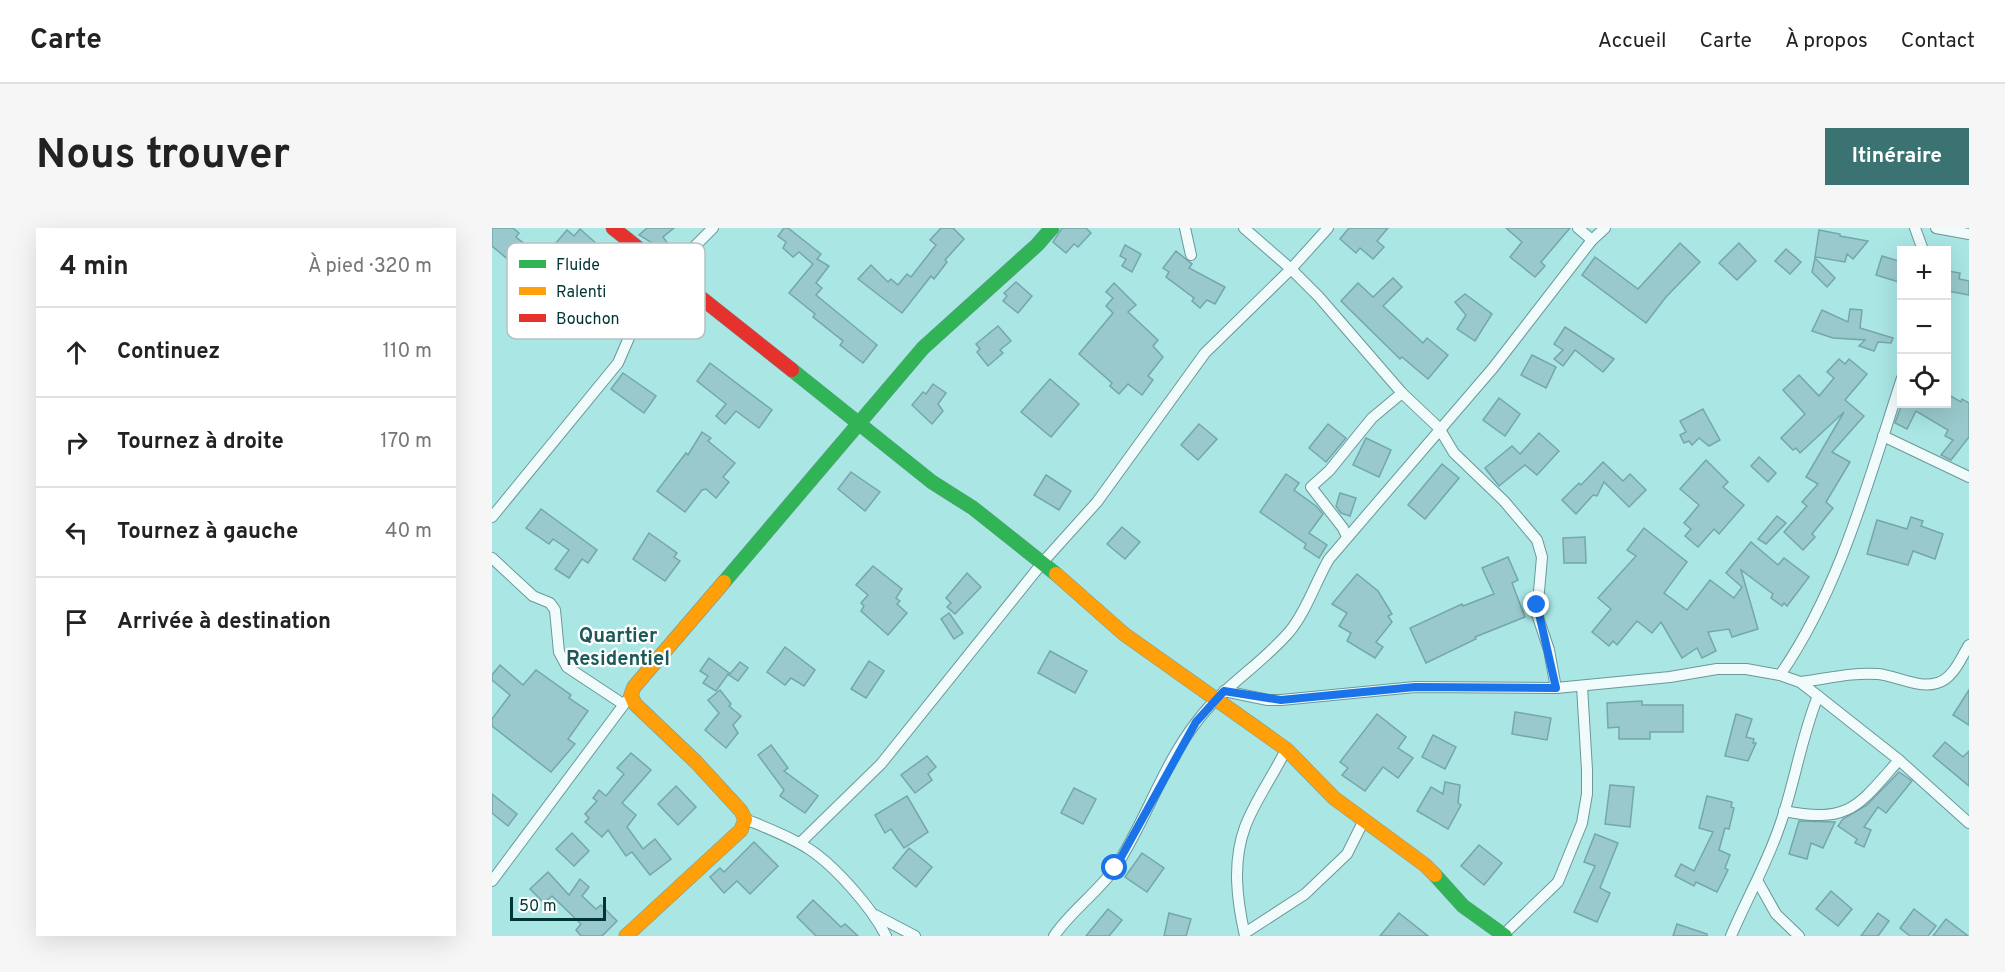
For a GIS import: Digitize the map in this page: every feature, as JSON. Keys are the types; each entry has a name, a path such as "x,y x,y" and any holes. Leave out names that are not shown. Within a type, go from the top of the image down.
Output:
{"street":[{"path":"613,228 632,243"},
{"path":"698,243 713,228"},
{"path":"492,881 627,700 634,687 923,348 1037,245 1052,228"},
{"path":"1185,228 1191,255"},
{"path":"1244,228 1291,269 1348,328 1402,393 1439,428 1454,453 1514,513 1541,548 1538,614 1556,688"},
{"path":"800,843 881,764 1043,562 1097,502 1205,353 1291,269 1328,228"},
{"path":"1578,228 1592,240"},
{"path":"1054,936 1069,915 1096,890 1115,868 1196,722 1220,696 1259,663 1294,625 1316,580 1347,537 1493,368 1592,240 1605,228"},
{"path":"1915,228 1922,246"},
{"path":"1936,228 1969,234"},
{"path":"705,302 932,482 973,508 1043,562 1124,634 1220,696 1286,749 1334,798 1363,822 1425,865 1463,906 1504,936 1558,882 1582,823 1587,778 1582,686"},
{"path":"492,517 618,363 628,339"},
{"path":"1347,537 1343,528 1311,487 1329,471 1372,418 1402,393"},
{"path":"1780,675 1797,651 1855,522 1897,393"},
{"path":"1883,436 1969,477"},
{"path":"492,558 533,596 550,603 555,610 559,652 567,667 635,704 719,786 745,819 800,843 822,860 875,915 886,936"},
{"path":"1800,682 1852,674 1878,674 1924,685 1938,683 1955,669 1969,645"},
{"path":"1220,696 1281,700 1415,687 1556,688 1716,669 1746,669 1780,675 1800,682 1899,760 1969,823"},
{"path":"1731,936 1758,882 1784,811 1806,724 1818,696"},
{"path":"1286,749 1245,826 1239,849 1237,887 1245,934 1305,894 1322,878 1347,854 1363,822"},
{"path":"1784,811 1812,816 1839,814 1861,803 1899,760"},
{"path":"626,936 741,830 745,819"},
{"path":"1758,882 1776,914 1798,936"},
{"path":"875,915 915,936"}],"building":[{"path":"492,228 513,228 519,233 516,237 524,243 507,243 507,259 492,246"},
{"path":"647,228 674,228 663,237 667,243 652,243 639,235"},
{"path":"784,228 788,228 821,254 817,259 829,266 816,283 822,288 816,295 877,345 863,363 840,345 843,341 813,317 815,314 789,293 813,264 799,252 793,257 783,248 786,242 778,236"},
{"path":"941,228 953,228 964,239 945,260 947,262 934,279 931,276 902,313 858,279 871,265 888,282 891,279 898,285 907,274 911,277 936,245 930,240"},
{"path":"1062,228 1086,228 1091,233 1078,247 1074,244 1066,253 1053,242"},
{"path":"1349,228 1388,228 1377,241 1384,247 1373,259 1360,248 1356,253 1340,239"},
{"path":"1506,228 1570,228 1541,262 1545,266 1535,277 1510,257 1522,242"},
{"path":"580,229 596,243 556,243 567,230 574,236"},
{"path":"1819,230 1868,241 1853,259 1847,254 1845,262 1815,257"},
{"path":"1680,243 1700,262 1666,297 1646,323 1582,275 1595,257 1638,289"},
{"path":"1739,243 1756,261 1737,280 1719,263"},
{"path":"1125,245 1141,254 1132,272 1122,266 1126,259 1120,256"},
{"path":"1786,249 1801,262 1790,274 1775,261"},
{"path":"1176,251 1192,264 1189,268 1225,287 1215,304 1207,300 1200,308 1192,301 1194,298 1166,277 1169,272 1163,268"},
{"path":"1882,256 1897,260 1897,281 1876,275"},
{"path":"1815,258 1835,278 1827,287 1812,272"},
{"path":"1951,272 1960,273 1959,279 1969,281 1969,295 1951,292"},
{"path":"1393,278 1402,287 1383,306 1423,343 1427,338 1448,355 1428,379 1402,357 1400,359 1341,301 1358,283 1373,297"},
{"path":"1016,282 1032,296 1018,313 1003,301 1007,296 1004,293"},
{"path":"1114,283 1136,305 1128,312 1158,340 1153,346 1163,357 1148,376 1153,380 1142,395 1128,384 1119,394 1110,386 1112,383 1079,354 1113,313 1106,306 1113,298 1106,292"},
{"path":"1465,294 1492,314 1475,341 1457,329 1466,315 1455,302"},
{"path":"1850,309 1862,310 1860,328 1893,338 1891,343 1878,342 1874,351 1859,346 1865,340 1833,338 1812,331 1822,310 1848,322"},
{"path":"998,326 1011,341 1000,350 1003,353 988,366 977,352 980,349 976,344"},
{"path":"1565,327 1614,359 1603,372 1575,350 1563,366 1554,359 1563,350 1554,344"},
{"path":"1532,355 1556,367 1546,388 1521,375"},
{"path":"1839,359 1845,364 1849,359 1867,374 1845,400 1864,416 1832,452 1850,462 1826,502 1833,508 1812,534 1815,537 1803,550 1784,532 1807,506 1802,502 1818,484 1806,477 1844,412 1800,453 1796,448 1793,450 1781,438 1805,414 1783,390 1799,375 1819,396 1834,378 1827,372"},
{"path":"710,363 772,410 759,428 736,411 725,424 716,416 726,404 697,381"},
{"path":"623,373 656,396 644,413 611,389"},
{"path":"1050,379 1079,404 1051,437 1021,412"},
{"path":"933,384 946,393 938,404 943,411 932,424 912,405 923,392 926,394"},
{"path":"1951,396 1961,402 1962,399 1969,403 1969,437 1951,460 1941,455 1953,440 1945,436 1948,430 1916,411 1907,429 1895,423 1901,408 1951,408"},
{"path":"1499,398 1520,414 1505,436 1483,420"},
{"path":"1703,409 1720,440 1709,446 1699,438 1692,445 1689,441 1684,443 1680,435 1686,432 1680,421"},
{"path":"1199,424 1217,439 1198,460 1181,445"},
{"path":"1328,424 1346,438 1326,462 1309,448"},
{"path":"702,432 711,438 708,441 735,463 723,477 729,482 716,498 706,489 702,490 685,512 657,491 686,453 688,455"},
{"path":"1539,433 1559,451 1537,475 1525,465 1499,486 1485,468 1512,446 1520,454"},
{"path":"1366,438 1391,450 1379,477 1353,465"},
{"path":"1759,457 1776,473 1768,482 1751,466"},
{"path":"1706,460 1728,482 1723,487 1744,505 1719,534 1714,529 1698,547 1685,536 1691,529 1684,523 1699,505 1680,489"},
{"path":"1603,462 1623,481 1630,474 1646,490 1629,507 1604,482 1597,496 1593,495 1576,514 1562,500 1579,483 1581,485"},
{"path":"1442,464 1459,478 1425,519 1408,505"},
{"path":"851,472 880,492 865,511 838,489"},
{"path":"1286,474 1299,483 1294,490 1323,514 1309,533 1327,545 1319,558 1304,548 1306,544 1260,512"},
{"path":"1046,475 1071,491 1059,510 1034,495"},
{"path":"1340,493 1356,498 1350,516 1341,513 1336,506"},
{"path":"541,509 597,550 588,563 582,559 569,578 555,569 569,550 553,539 549,544 526,528"},
{"path":"1777,516 1786,523 1766,544 1758,539"},
{"path":"1911,517 1923,521 1921,526 1943,534 1935,559 1913,551 1908,565 1867,554 1877,520 1907,529"},
{"path":"1122,527 1140,542 1125,559 1107,544"},
{"path":"1644,528 1687,562 1664,593 1687,610 1710,580 1734,598 1742,587 1726,573 1751,542 1778,565 1784,558 1809,577 1787,606 1784,603 1782,606 1771,598 1773,594 1741,570 1758,629 1732,637 1729,629 1708,632 1716,651 1702,658 1697,648 1682,658 1661,622 1652,633 1637,621 1617,645 1613,641 1609,646 1592,632 1611,609 1598,598 1636,556 1627,550"},
{"path":"649,533 677,553 674,557 680,561 665,581 633,559"},
{"path":"1585,537 1586,563 1564,563 1563,538"},
{"path":"1508,557 1518,580 1512,583 1525,617 1475,637 1476,639 1426,663 1410,628 1462,604 1463,606 1494,594 1482,568"},
{"path":"873,566 902,589 896,598 900,601 897,604 907,613 888,635 861,611 864,606 861,603 868,595 856,585"},
{"path":"967,573 981,587 955,614 947,607 951,603 946,598"},
{"path":"1357,574 1378,591 1392,614 1388,616 1392,622 1376,642 1383,647 1375,658 1347,641 1351,633 1339,626 1347,613 1332,604"},
{"path":"949,613 963,633 954,639 941,619"},
{"path":"785,647 815,670 804,686 791,678 785,685 767,672"},
{"path":"1050,651 1087,671 1075,693 1038,673"},
{"path":"709,658 729,673 716,691 703,683 708,676 700,671"},
{"path":"869,661 884,671 866,698 851,689"},
{"path":"740,662 748,668 738,681 729,675"},
{"path":"500,665 523,685 536,670 571,695 569,698 588,711 568,739 575,744 551,772 492,726 492,719 510,695 492,680 492,675"},
{"path":"720,690 731,704 729,706 741,716 733,725 738,733 726,748 705,730 719,713 708,700"},
{"path":"1969,690 1969,725 1953,715"},
{"path":"1642,701 1642,705 1683,705 1683,732 1650,732 1650,739 1619,739 1619,727 1608,728 1607,703"},
{"path":"1515,712 1551,718 1547,740 1512,734"},
{"path":"1377,714 1406,737 1398,748 1413,758 1398,778 1383,767 1365,791 1342,775 1348,768 1340,762"},
{"path":"1736,714 1752,719 1746,737 1754,739 1753,743 1756,743 1748,761 1725,756"},
{"path":"1433,735 1456,747 1445,769 1422,757"},
{"path":"1945,742 1963,757 1969,751 1969,786 1933,756"},
{"path":"771,745 788,768 784,771 818,796 805,813 780,796 784,790 758,755"},
{"path":"631,753 651,770 622,803 636,815 627,827 643,849 655,839 671,859 650,875 632,852 626,856 608,830 602,837 585,822 589,818 585,814 597,801 593,798 599,790 606,796 624,774 617,768"},
{"path":"927,756 936,767 928,774 932,780 915,793 901,775"},
{"path":"1899,772 1912,781 1886,813 1878,807 1864,827 1871,830 1864,847 1855,843 1857,839 1838,826 1843,819 1867,805"},
{"path":"1445,782 1460,785 1458,803 1461,805 1448,829 1417,811 1431,787 1443,794"},
{"path":"1610,785 1634,787 1630,827 1605,824"},
{"path":"676,786 696,807 678,825 658,804"},
{"path":"1074,788 1096,799 1083,824 1061,813"},
{"path":"492,794 517,814 508,826 492,813"},
{"path":"907,796 928,832 904,848 891,829 885,833 875,815"},
{"path":"1707,796 1732,802 1731,807 1734,808 1729,829 1725,828 1719,850 1730,855 1725,868 1728,870 1717,892 1696,882 1694,886 1675,876 1681,864 1694,871 1713,832 1699,828"},
{"path":"1799,821 1835,822 1823,848 1811,843 1807,859 1789,854"},
{"path":"572,833 589,851 574,866 556,849"},
{"path":"1595,834 1618,843 1600,888 1610,893 1597,922 1574,912 1595,866 1584,862"},
{"path":"754,842 778,866 750,894 737,881 724,893 710,877 720,868 724,872"},
{"path":"1479,845 1502,863 1484,885 1461,866"},
{"path":"909,848 932,867 916,887 893,868"},
{"path":"1142,853 1164,868 1147,892 1125,877"},
{"path":"548,872 569,895 580,879 589,887 582,896 596,909 601,905 617,921 602,936 581,936 576,930 581,924 552,896 544,903 530,889"},
{"path":"1831,891 1852,909 1838,926 1816,909"},
{"path":"813,900 841,927 845,924 858,936 816,936 797,917"},
{"path":"1108,909 1122,920 1109,936 1086,936"},
{"path":"1914,909 1936,926 1928,936 1910,936 1900,928"},
{"path":"1169,913 1191,919 1186,936 1164,936"},
{"path":"1399,913 1428,936 1380,936"},
{"path":"1878,913 1889,921 1878,936 1861,936"},
{"path":"1946,919 1968,936 1933,936"},
{"path":"1677,924 1707,934 1707,936 1673,936"}],"traffic: fast":[{"path":"724,582 923,348 1037,245 1052,228"},
{"path":"792,370 932,482 973,508 1056,574"},
{"path":"1435,875 1463,906 1505,936"}],"traffic: slow":[{"path":"1056,574 1124,634 1286,749 1334,798 1425,865 1435,875"},
{"path":"626,936 741,830 745,819 741,811 696,762 635,704 631,695 634,687 724,582"}],"traffic: jam":[{"path":"613,228 632,243"},
{"path":"705,301 792,370"}],"district":[{"name":"Quartier Residentiel","path":"618,648"}],"route":[{"path":"1115,868 1196,722 1224,691 1268,700 1281,700 1415,687 1556,688 1549,650 1539,622 1537,605"}]}
